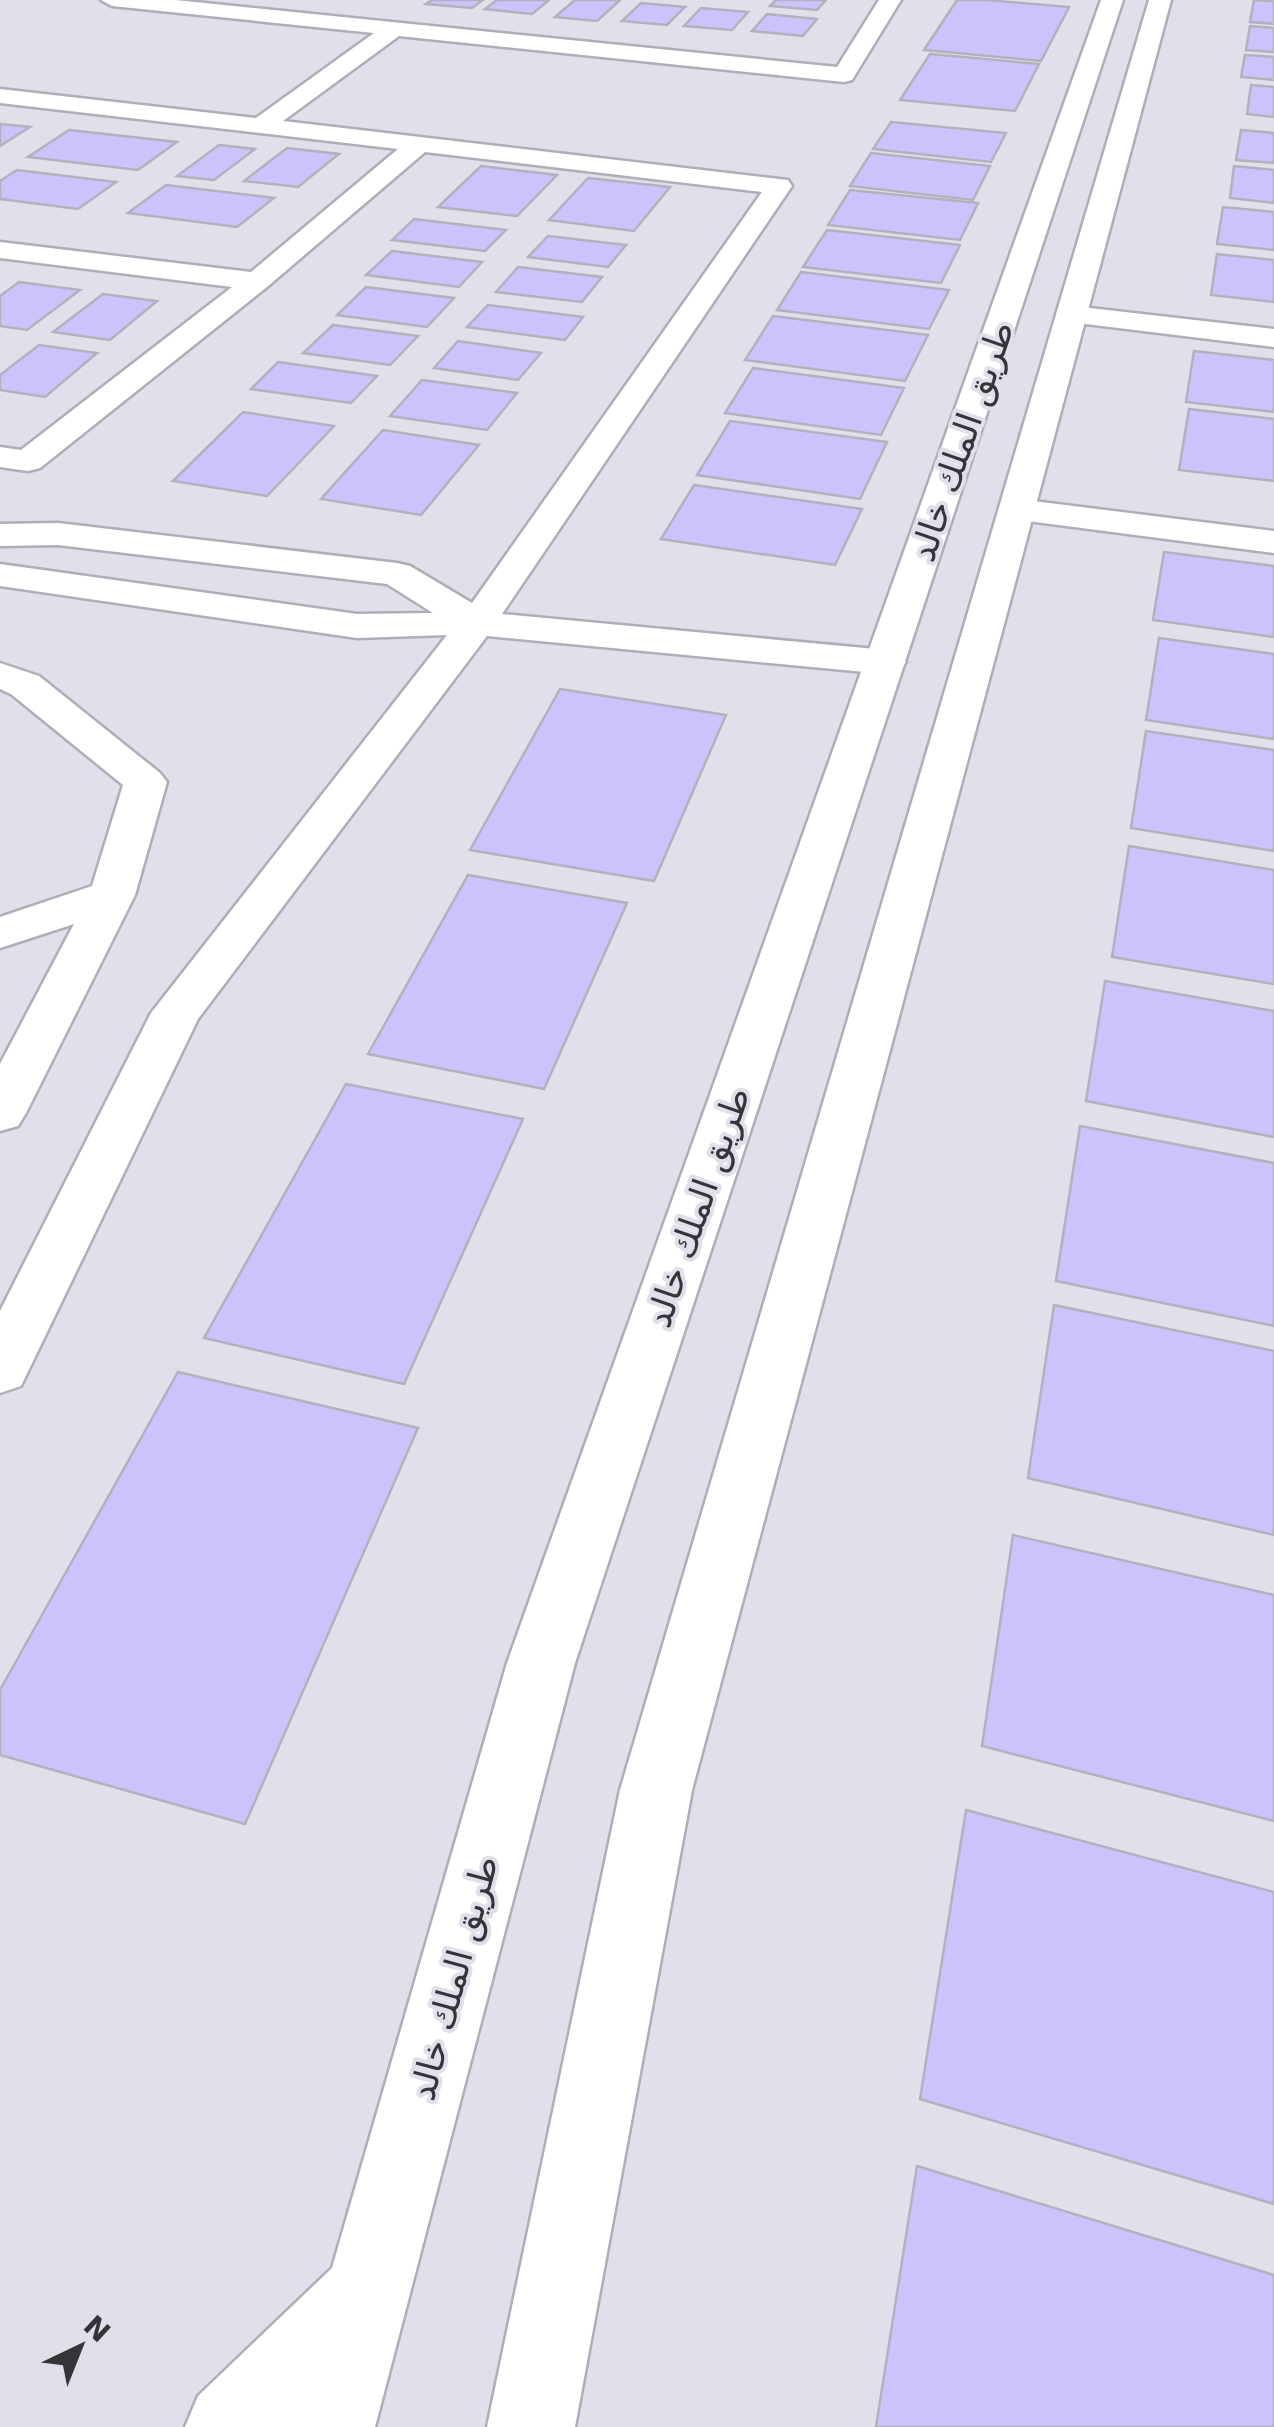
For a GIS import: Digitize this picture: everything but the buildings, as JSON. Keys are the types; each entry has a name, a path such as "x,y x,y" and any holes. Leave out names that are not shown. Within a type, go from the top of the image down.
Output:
{"street":[{"path":"112,0 180,3 844,74 890,0"},
{"name":"طريق الملك خالد","path":"331,2427 541,1663 1112,0"},
{"name":"طريق الملك خالد","path":"532,2427 656,1790 1160,0"},
{"path":"262,125 396,28"},
{"path":"0,96 779,186 477,622 176,1013 0,1369"},
{"path":"58,534 40,498 9,466 257,281 418,144"},
{"path":"0,250 257,281"},
{"path":"1072,315 1274,338"},
{"path":"1017,510 1274,542"},
{"path":"0,535 58,534 397,574 477,622"},
{"path":"0,575 357,626 477,622 886,662"},
{"path":"0,675 25,685 146,782 112,895 0,1114"},
{"path":"0,933 112,895"},
{"path":"229,2427 367,2294"}]}
